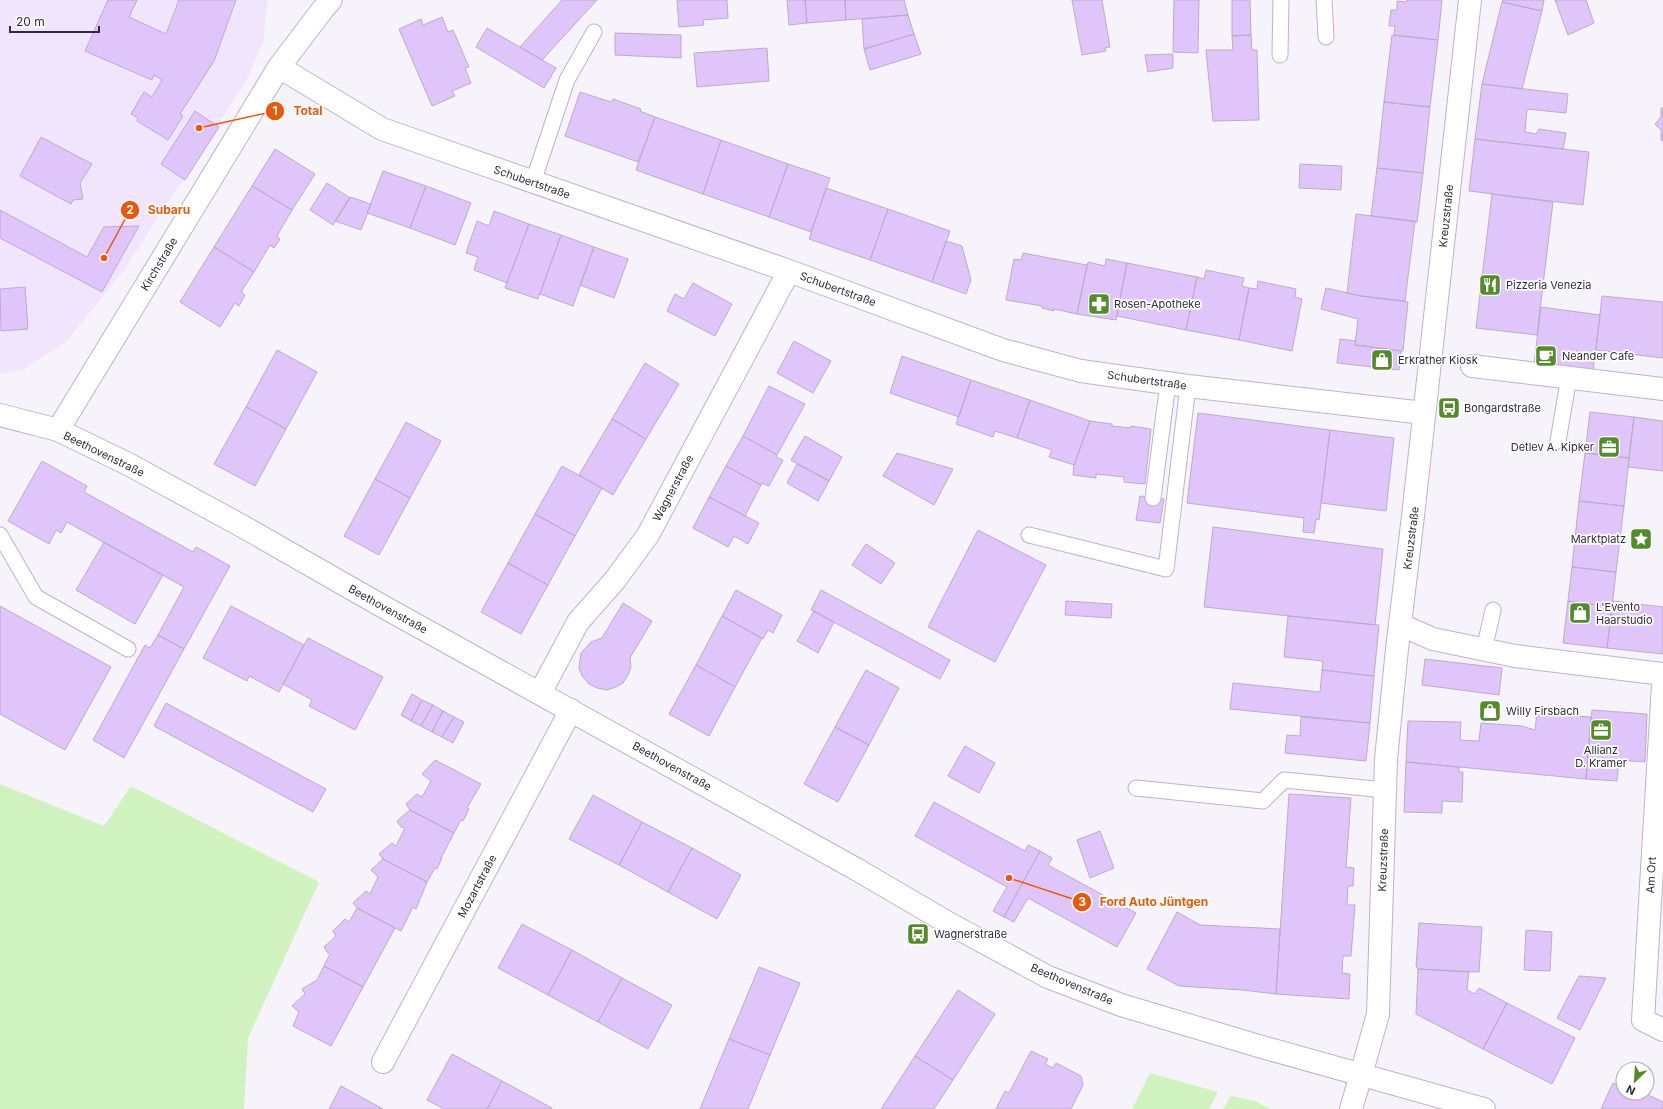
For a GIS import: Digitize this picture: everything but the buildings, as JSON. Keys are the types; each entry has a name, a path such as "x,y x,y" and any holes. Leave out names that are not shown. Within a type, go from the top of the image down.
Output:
{"street":[{"name":"Kreuzstraße","path":"1352,1109 1378,1014 1386,759 1397,648 1401,625 1470,0"},
{"name":"Kirchstraße","path":"58,430 279,67 323,3"},
{"name":"Schubertstraße","path":"279,67 382,129 789,272 1003,350 1081,371 1178,385 1424,413"},
{"name":"Wagnerstraße","path":"540,693 578,622 615,580 648,535 789,272"},
{"path":"1472,366 1663,389"},
{"name":"Beethovenstraße","path":"0,415 58,430 128,464 242,526 856,869 950,924 1048,977 1121,1005 1484,1109"},
{"path":"1401,625 1432,639 1515,656 1663,674"},
{"name":"Am Ort","path":"1663,685 1643,1020 1663,1030"},
{"name":"Mozartstraße","path":"383,1062 571,710"}],"lane":[{"path":"1280,55 1282,0"},
{"path":"1324,0 1326,37"},
{"path":"533,182 567,80 594,32"},
{"path":"1558,441 1569,377"},
{"path":"1153,498 1178,385"},
{"path":"1029,535 1166,569 1178,385"},
{"path":"0,535 36,597 128,649"},
{"path":"1484,650 1493,610"},
{"path":"1136,788 1263,802 1284,780 1385,790"}],"shaded area":[{"path":"0,0 267,0 267,8 263,42 248,78 125,269 66,342 24,369 0,374"}],"green space":[{"path":"0,784 104,826 131,786 319,882 248,1038 244,1109 0,1109"},
{"path":"1150,1073 1218,1092 1209,1109 1132,1109"},
{"path":"1231,1096 1255,1101 1271,1109 1223,1109"}],"place":[{"name":"Total","path":"199,128"},
{"name":"Subaru","path":"104,258"},
{"name":"Pizzeria Venezia","path":"1490,285"},
{"name":"Rosen-Apotheke","path":"1099,304"},
{"name":"Neander Cafe","path":"1546,356"},
{"name":"Erkrather Kiosk","path":"1382,360"},
{"name":"Bongardstraße","path":"1449,408"},
{"name":"Detlev A. Kipker","path":"1609,447"},
{"name":"Marktplatz","path":"1641,539"},
{"name":"L'Evento Haarstudio","path":"1580,613"},
{"name":"Willy Firsbach","path":"1490,711"},
{"name":"Allianz D. Kramer","path":"1601,730"},
{"name":"Ford Auto Jüntgen","path":"1009,878"},
{"name":"Wagnerstraße","path":"918,934"}]}
